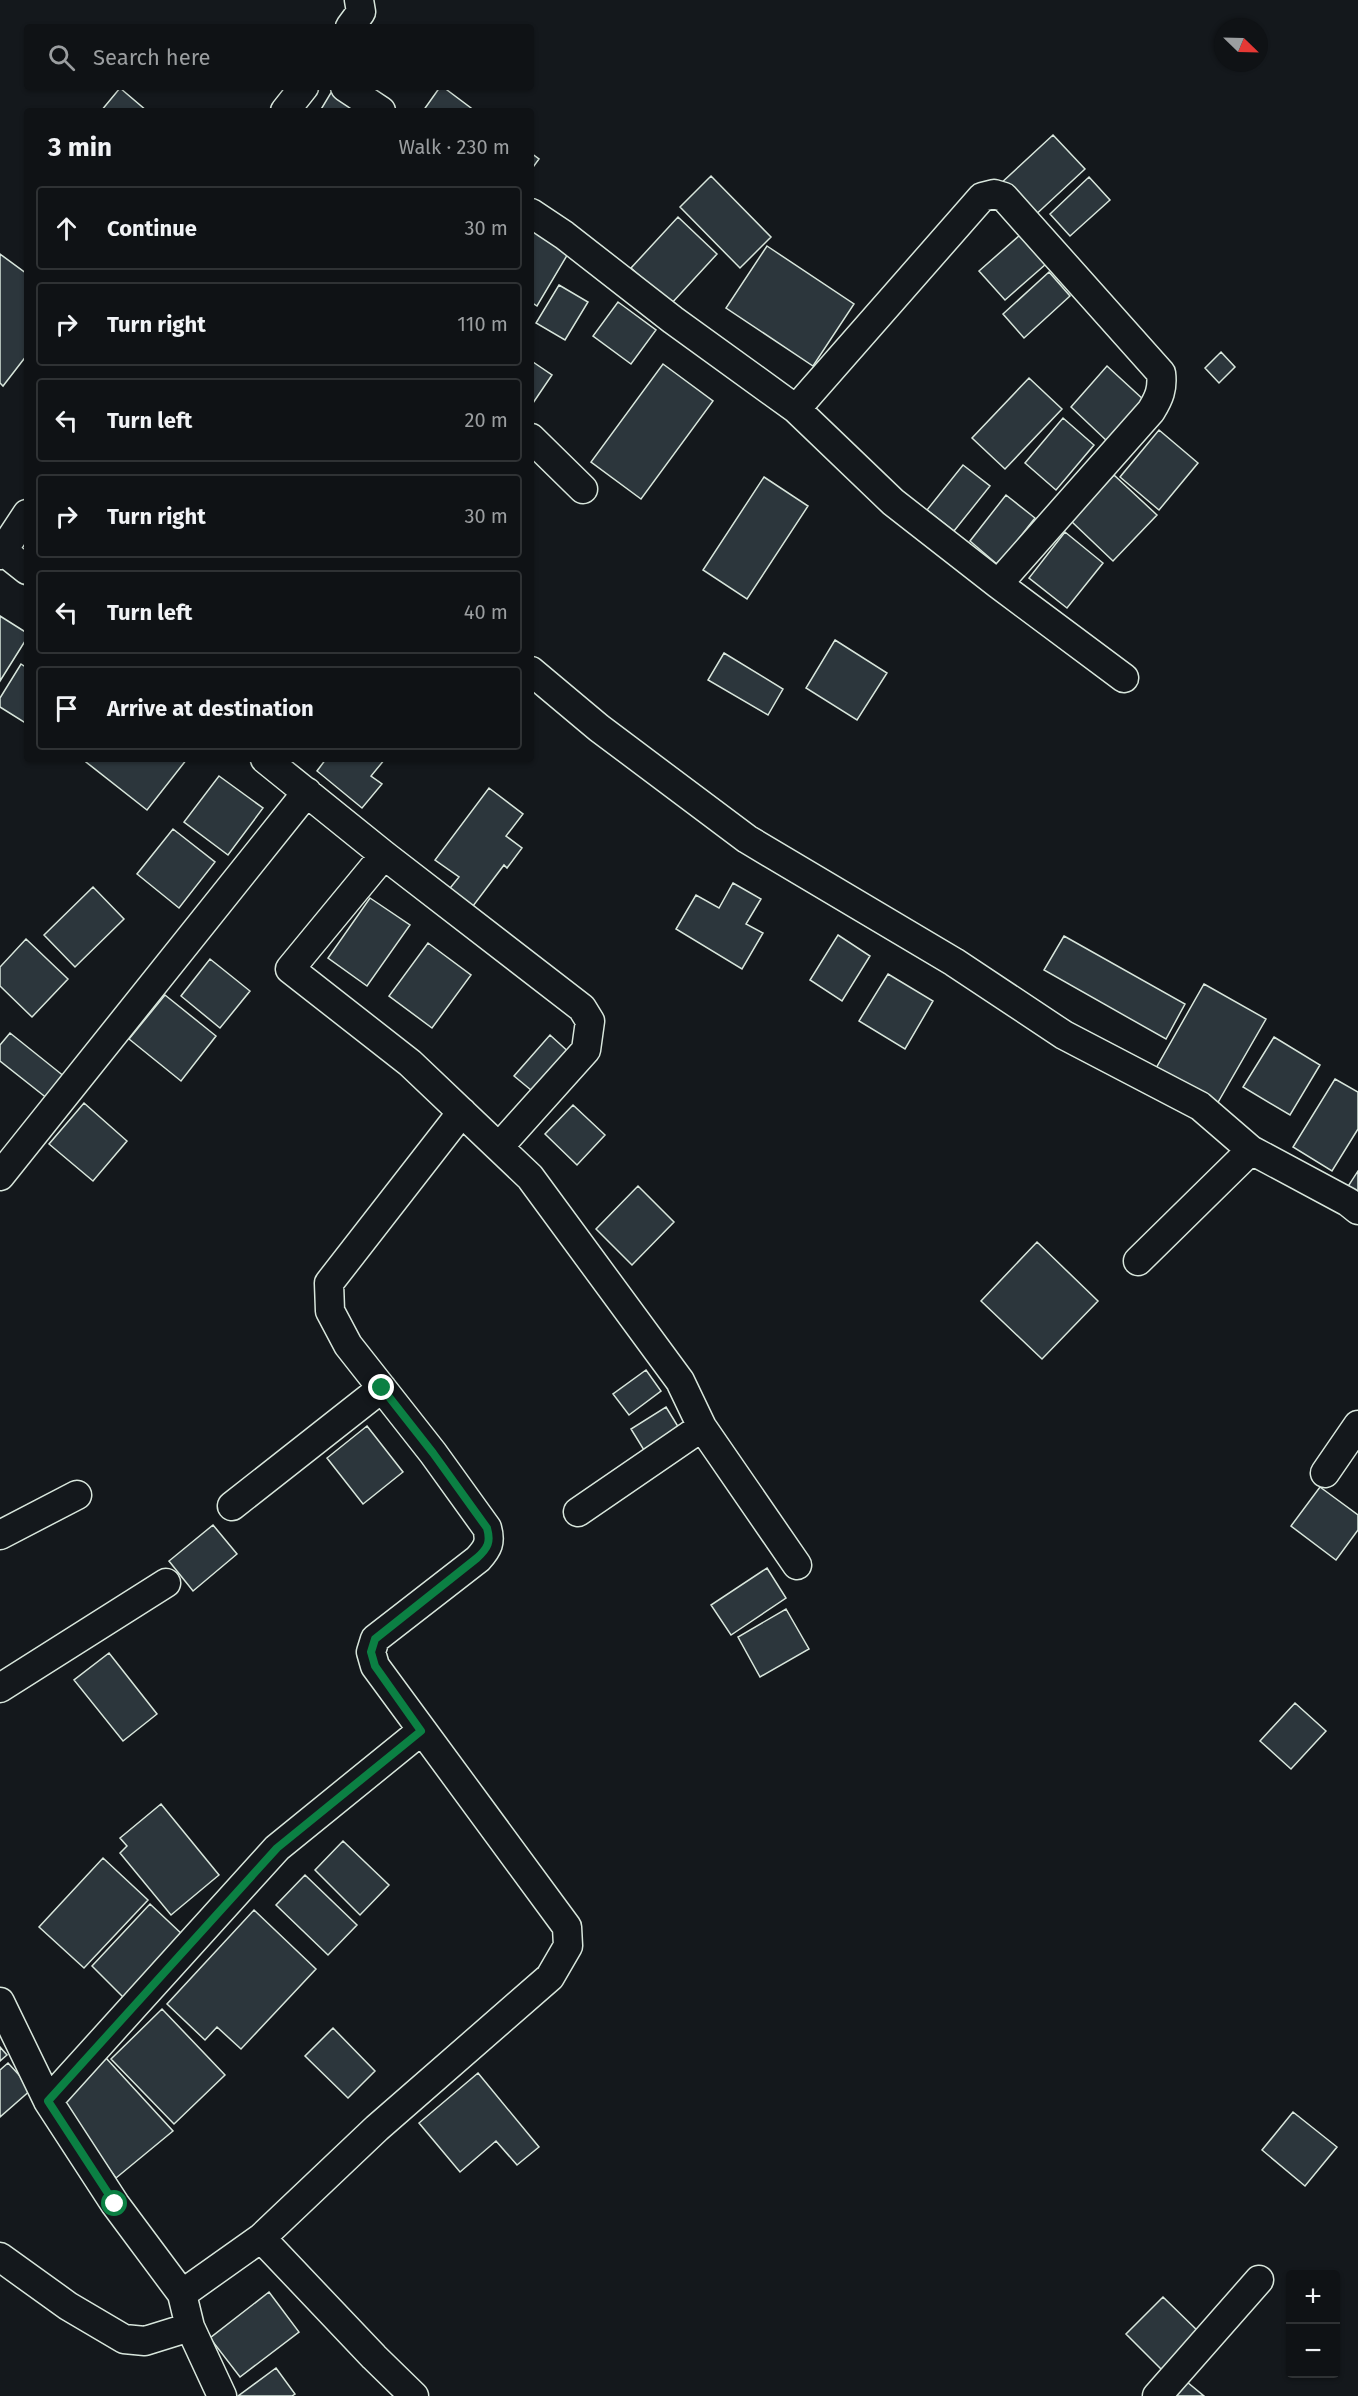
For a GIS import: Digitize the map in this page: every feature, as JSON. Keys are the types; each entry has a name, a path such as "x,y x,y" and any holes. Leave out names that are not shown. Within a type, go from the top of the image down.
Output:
{"street":[{"path":"352,24 362,12 359,0"},
{"path":"287,108 302,90"},
{"path":"350,90 376,108"},
{"path":"796,409 982,197 994,194 1004,197 1161,373 1162,384 1160,396 1150,411 998,584"},
{"path":"534,215 796,409 893,502 1124,678"},
{"path":"534,441 583,489"},
{"path":"24,519 2,553 24,568"},
{"path":"534,674 599,728 747,839 954,962 1064,1035 1200,1106 1251,1150 1348,1202 1358,1210"},
{"path":"269,762 384,855 582,1008 590,1021 586,1050 499,1147"},
{"path":"0,1176 307,792"},
{"path":"384,855 290,969 410,1063 530,1177 680,1381 702,1427 796,1565"},
{"path":"182,2294 261,2238 377,2128 550,1977 568,1946 567,1927 421,1731 375,1666 371,1652 375,1639 477,1558 488,1548 490,1538 487,1528 433,1453 348,1345 330,1311 329,1283 462,1112"},
{"path":"1138,1261 1251,1150"},
{"path":"232,1506 382,1388"},
{"path":"1325,1473 1358,1425"},
{"path":"578,1512 702,1427"},
{"path":"0,1535 77,1495"},
{"path":"0,1688 166,1583"},
{"path":"48,2101 277,1848 421,1731"},
{"path":"0,2002 48,2101 115,2204 182,2294 190,2327 222,2396"},
{"path":"261,2238 414,2396"},
{"path":"0,2257 68,2306 124,2339 145,2341 190,2327"},
{"path":"1156,2396 1259,2280"}],"building":[{"path":"118,90 122,90 143,108 103,108"},
{"path":"438,90 447,90 471,108 425,108"},
{"path":"332,91 360,108 322,108"},
{"path":"1053,135 1085,169 1031,219 999,185"},
{"path":"534,155 539,159 534,166"},
{"path":"711,176 771,237 740,268 680,207"},
{"path":"1089,177 1110,200 1070,236 1050,214"},
{"path":"678,217 717,254 671,304 631,268"},
{"path":"534,231 569,252 537,306 534,304"},
{"path":"1020,235 1046,264 1005,300 979,271"},
{"path":"767,246 854,304 813,366 726,308"},
{"path":"0,254 24,272 24,359 3,386 0,383"},
{"path":"1049,272 1070,296 1024,338 1003,314"},
{"path":"559,285 588,302 565,340 536,323"},
{"path":"618,302 656,330 631,364 593,336"},
{"path":"1221,352 1235,367 1219,383 1205,368"},
{"path":"534,363 552,375 534,402"},
{"path":"663,364 713,401 641,499 591,462"},
{"path":"1107,366 1145,401 1108,442 1071,407"},
{"path":"1029,378 1062,409 1005,469 972,438"},
{"path":"1063,418 1094,445 1056,490 1025,463"},
{"path":"1159,430 1198,463 1159,510 1120,477"},
{"path":"963,465 990,486 954,531 927,510"},
{"path":"1114,475 1157,515 1113,561 1071,521"},
{"path":"764,477 808,506 747,599 703,570"},
{"path":"1006,495 1035,518 998,565 970,541"},
{"path":"1065,532 1103,563 1067,608 1029,578"},
{"path":"0,616 24,631 24,643 0,681"},
{"path":"835,640 887,673 857,720 806,688"},
{"path":"724,653 783,689 768,715 708,680"},
{"path":"21,664 24,666 24,722 0,707 0,698"},
{"path":"86,762 185,762 147,810"},
{"path":"324,762 383,762 371,776 382,784 362,808 317,771"},
{"path":"219,776 263,808 228,855 184,822"},
{"path":"489,788 523,814 506,836 522,848 507,868 504,865 470,910 447,892 459,877 435,860"},
{"path":"173,829 215,862 179,908 137,874"},
{"path":"733,883 761,899 746,924 763,933 742,969 676,929 696,895 719,908"},
{"path":"93,887 124,919 75,967 44,935"},
{"path":"370,898 410,925 367,986 328,958"},
{"path":"838,935 870,956 842,1001 810,980"},
{"path":"1064,936 1185,1004 1166,1039 1044,970"},
{"path":"26,939 68,979 32,1017 0,986 0,967"},
{"path":"428,943 471,975 432,1028 389,996"},
{"path":"210,959 250,991 220,1028 181,996"},
{"path":"888,974 933,1001 905,1049 859,1021"},
{"path":"1204,984 1266,1019 1217,1104 1155,1070"},
{"path":"165,995 216,1036 181,1081 129,1039"},
{"path":"10,1033 65,1077 48,1099 0,1061 0,1045"},
{"path":"550,1035 572,1055 537,1095 514,1076"},
{"path":"1274,1037 1320,1065 1290,1115 1243,1087"},
{"path":"1335,1079 1358,1092 1358,1129 1332,1171 1293,1147"},
{"path":"84,1103 127,1141 93,1181 49,1144"},
{"path":"573,1105 605,1135 577,1165 545,1134"},
{"path":"1358,1171 1358,1204 1343,1194"},
{"path":"638,1186 674,1222 632,1265 596,1229"},
{"path":"1037,1242 1098,1301 1042,1359 981,1301"},
{"path":"646,1370 661,1391 629,1415 613,1394"},
{"path":"666,1407 682,1433 647,1455 631,1429"},
{"path":"367,1426 403,1472 363,1504 327,1458"},
{"path":"1320,1487 1358,1515 1358,1530 1336,1560 1291,1526"},
{"path":"213,1525 237,1554 193,1591 169,1561"},
{"path":"767,1568 786,1598 731,1635 711,1605"},
{"path":"786,1609 809,1649 760,1677 738,1637"},
{"path":"109,1653 157,1714 123,1741 74,1680"},
{"path":"1295,1703 1326,1731 1291,1769 1260,1741"},
{"path":"161,1804 219,1875 171,1915 120,1853 127,1846 120,1838"},
{"path":"343,1841 389,1885 360,1915 315,1870"},
{"path":"103,1858 148,1900 84,1968 39,1927"},
{"path":"305,1875 357,1925 328,1955 276,1905"},
{"path":"150,1904 184,1936 124,1998 92,1966"},
{"path":"254,1910 316,1969 241,2049 217,2027 205,2040 167,2004"},
{"path":"162,2009 225,2075 174,2124 111,2059"},
{"path":"333,2028 375,2071 348,2098 305,2056"},
{"path":"0,2047 7,2055 0,2061"},
{"path":"106,2058 173,2131 116,2178 60,2102"},
{"path":"8,2063 32,2089 0,2117 0,2070"},
{"path":"478,2073 539,2147 517,2165 496,2141 460,2172 419,2123"},
{"path":"1293,2112 1337,2147 1305,2186 1262,2150"},
{"path":"269,2292 299,2332 240,2377 210,2338"},
{"path":"1163,2297 1202,2335 1165,2373 1126,2334"},
{"path":"276,2368 295,2394 292,2396 238,2396"},
{"path":"1187,2382 1204,2396 1175,2396"}],"route":[{"path":"115,2204 48,2101 277,1848 421,1731 375,1666 371,1652 375,1639 488,1548 490,1538 487,1528 382,1388"}]}
